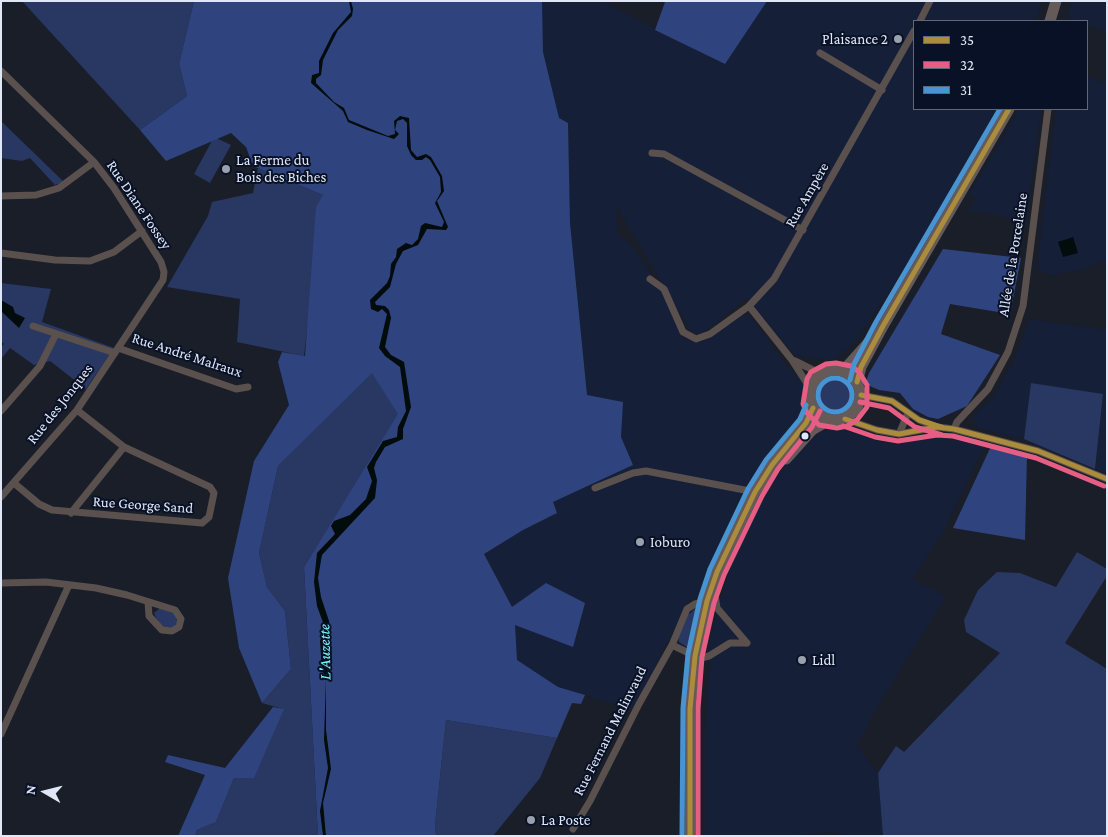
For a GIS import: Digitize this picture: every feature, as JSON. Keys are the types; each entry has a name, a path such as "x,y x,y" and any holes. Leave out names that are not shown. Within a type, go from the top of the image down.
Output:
{"main road":[{"path":"1050,20 1056,1"},
{"path":"711,598 750,510 771,477 812,430 829,420 845,419 856,409 861,395 857,382 861,367 1008,110"},
{"path":"843,371 883,326"},
{"path":"829,420 817,413 813,408 810,388 821,374 828,371 843,371 857,382"},
{"path":"690,836 690,709 698,657 717,572 755,492 772,465 806,423 813,408"},
{"path":"697,836 698,657"}],"street":[{"path":"920,20 930,1"},
{"name":"Rue Ampère","path":"650,279 664,289 683,332 696,339 710,334 749,306 774,279 913,33"},
{"path":"820,53 882,90"},
{"name":"Rue Diane Fossey","path":"1,71 94,162 114,188 161,262 164,272 163,280 134,324"},
{"name":"Allée de la Porcelaine","path":"954,429 957,422 988,390 1008,352 1023,306 1048,110"},
{"path":"652,153 664,154 803,230"},
{"path":"1,196 36,195 59,188 94,162"},
{"path":"1,253 55,260 90,260 114,252 142,231"},
{"path":"749,306 792,360 810,388"},
{"name":"Rue des Jonques","path":"1,497 77,410 134,324"},
{"name":"Rue André Malraux","path":"34,326 236,388 248,388"},
{"path":"1,411 40,366 56,334"},
{"path":"792,360 821,374"},
{"path":"861,395 892,401 899,404 919,420 937,427 954,429 1038,451 1107,480"},
{"name":"Rue George Sand","path":"14,483 39,504 52,510 202,523 209,517 214,493 210,487 124,447 77,410"},
{"path":"899,434 908,413"},
{"path":"845,419 877,430 899,434 937,427"},
{"path":"70,513 124,447"},
{"path":"595,488 633,473 646,471 755,492"},
{"path":"1,583 46,582 96,588 148,602 175,610 181,619 179,627 172,631 162,630 149,616 148,602"},
{"path":"1,734 69,585"},
{"path":"672,645 698,657 709,656 730,643 747,643 711,598"},
{"name":"Rue Fernand Malinvaud","path":"573,829 590,801 639,704 672,645 687,609 711,598"}],"shaded area":[{"path":"22,1 194,1 179,64 187,96 140,130"},
{"path":"194,1 542,1 543,52 559,118 568,123 570,223 587,395 623,402 621,437 633,465 553,502 557,513 523,530 484,554 512,607 546,583 585,603 573,647 515,625 517,660 558,687 585,695 581,704 572,703 557,738 446,720 435,825 436,836 318,836 304,567 398,414 372,373 278,466 259,553 267,587 285,611 291,669 262,703 239,648 228,578 254,461 289,405 278,362 282,352 305,356 316,207 323,195 253,166 246,147 231,133 166,161 140,130 187,96 179,64"},
{"path":"542,1 602,1 724,64 766,1 1041,1 1036,20 913,20 913,110 996,110 953,192 855,343 832,361 794,355 747,298 701,334 690,330 617,207 618,234 635,249 662,292 681,337 697,343 706,340 741,316 750,316 787,366 804,383 806,414 768,464 704,597 690,600 632,710 558,687 517,660 512,608 484,554 523,530 557,513 553,502 633,465 621,437 622,402 587,396 570,223 568,124 559,118 543,52"},
{"path":"767,1 725,64 655,30 665,2"},
{"path":"1071,1 1107,1 1107,31 1088,25 1088,20 1068,20"},
{"path":"1088,77 1107,83 1107,260 1081,270 1050,275 1037,268 1056,110 1088,110"},
{"path":"1019,110 1041,110 1026,221 967,210 976,199 969,194"},
{"path":"1,121 64,182 55,185 30,158 22,161 1,158"},
{"path":"214,137 231,145 210,183 194,174"},
{"path":"258,168 323,195 304,356 237,342 240,299 167,287 208,216 212,202 253,193"},
{"path":"943,249 1021,258 1010,314 950,304 941,334 1000,355 967,406 938,419 928,417 913,409 900,393 879,390 865,384 869,373"},
{"path":"1,283 51,289 42,322 114,348 86,389 50,361 34,365 10,348 1,359 1,347 4,344 1,341"},
{"path":"1029,319 1107,330 1107,474 1095,469 1103,395 1031,383 1024,439 978,428 972,419 991,400 1014,362"},
{"path":"372,372 399,414 304,567 318,836 195,836 197,830 216,822 234,778 283,709 262,703 291,669 285,611 267,587 259,553 278,466"},
{"path":"835,376 849,382 855,396 849,410 835,416 821,410 815,396 821,382"},
{"path":"1031,383 1103,394 1095,469 1024,439"},
{"path":"836,427 893,445 945,434 986,443 945,528 913,579 946,596 868,722 869,724 856,745 878,773 883,836 854,836 831,832 786,836 705,836 705,729 711,665 707,650 731,562 757,504 785,465 823,429"},
{"path":"992,444 1027,454 1025,540 953,528"},
{"path":"1077,552 1107,569 1107,576 1065,643 1107,669 1107,836 883,836 878,773 896,746 904,752 1000,653 966,632 964,620 978,590 997,572 1020,573 1056,587"},
{"path":"697,607 700,610 691,650 679,642 678,638 688,615"},
{"path":"160,608 174,613 178,621 175,627 164,627 156,618 154,613"},
{"path":"273,707 284,709 254,778 234,778 216,822 197,830 195,836 178,836 205,775 165,762 168,755 225,768"},
{"path":"446,720 557,738 540,778 493,836 436,836 435,825"}],"water":[{"name":"L'Auzette","path":"349,1 351,1 353,9 352,16 338,30 323,60 321,75 316,79 316,83 334,102 344,108 349,120 388,136 395,134 394,121 400,116 409,118 411,150 417,157 426,154 431,157 442,176 444,191 437,201 448,227 446,230 427,229 418,245 403,251 396,264 390,287 375,302 376,305 385,306 389,310 391,318 385,347 391,355 404,362 411,407 403,429 403,439 385,447 376,462 374,468 377,480 375,498 322,555 318,578 330,630 325,644 328,674 325,675 322,671 320,641 325,628 317,606 314,582 317,553 335,534 331,526 334,521 350,515 366,499 372,481 367,467 383,441 397,437 398,427 406,411 400,367 385,356 379,348 387,314 382,309 378,312 371,309 370,300 387,283 391,264 396,257 397,249 406,243 412,245 418,239 421,226 425,223 442,227 444,222 435,203 441,192 440,177 430,160 426,157 422,160 416,160 411,155 407,146 407,123 403,119 397,121 395,130 399,134 394,139 367,130 348,122 343,111 311,83 312,75 319,73 319,61 333,33 351,12"},
{"path":"1073,237 1078,253 1063,257 1058,242"},
{"path":"1,300 13,307 15,313 25,318 19,328 1,311"},
{"path":"326,679 326,730 331,769 323,803 326,836 323,836 320,811 328,768 324,740"}],"transit line":[{"name":"31","path":"850,380 854,364 876,322 999,110"},
{"name":"35","path":"857,382 861,367 883,326 1008,110"},
{"name":"32","path":"867,385 859,372 851,366 836,363 826,364 811,372 807,379 803,404 807,413 819,425 837,428 847,426 857,420 867,407 867,387"},
{"name":"31","path":"835,378 842,379 847,383 851,388 852,395 851,402 847,407 842,411 835,412 828,411 823,407 819,402 818,395 819,388 823,383 828,379 835,378"},
{"name":"35","path":"861,395 892,401 919,420 944,428"},
{"name":"32","path":"860,402 889,408 915,427 942,435"},
{"name":"31","path":"682,836 683,708 688,654 700,599 710,569 748,489 766,460 800,419 806,405"},
{"name":"35","path":"690,836 690,709 695,656 707,601 717,572 755,492 772,465 806,423 813,408"},
{"name":"32","path":"698,836 698,709 702,657 714,603 724,575 762,496 778,469 812,427 820,411"},
{"name":"35","path":"845,419 877,430 899,434 937,427 954,429 1038,451 1107,479"},
{"name":"32","path":"843,426 875,437 898,441 937,435 953,436 1036,458 1104,486"}],"place":[{"name":"Plaisance 2","path":"898,39"},
{"name":"La Ferme du Bois des Biches","path":"226,169"},
{"name":"Ioburo","path":"640,542"},
{"name":"Lidl","path":"802,660"},
{"name":"La Poste","path":"531,820"}]}
